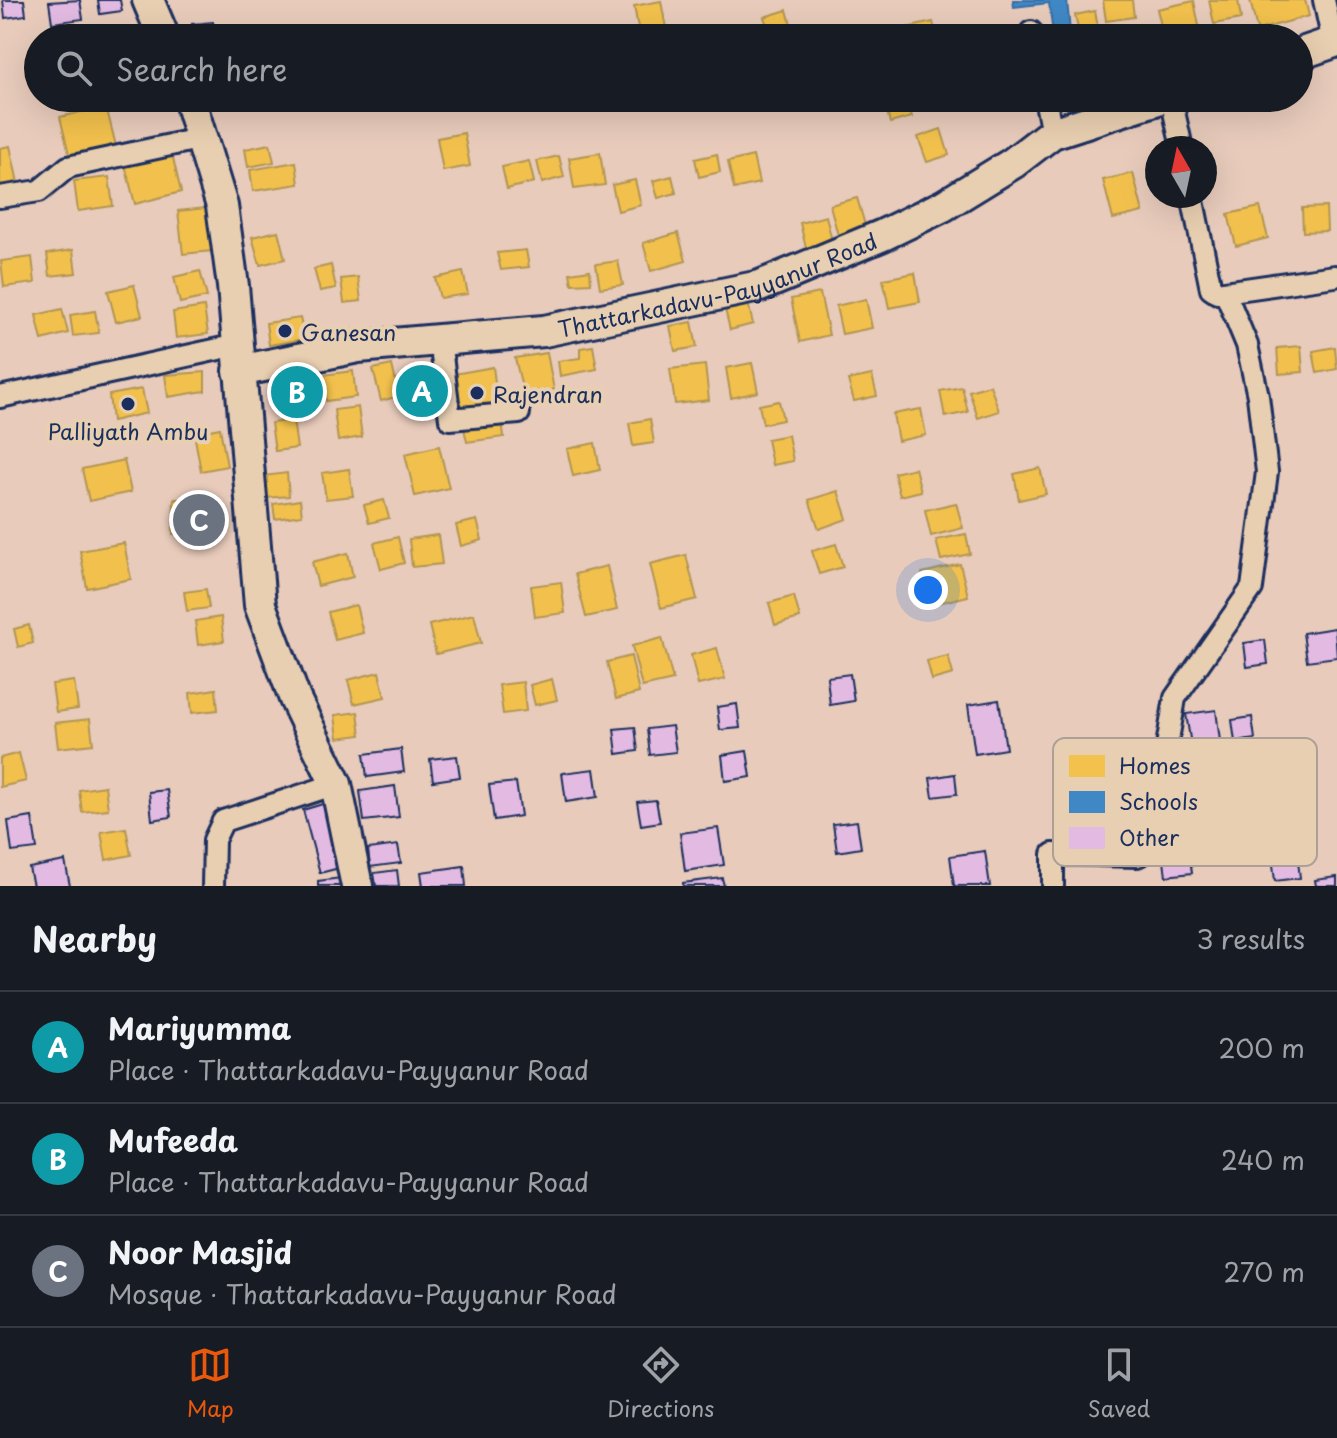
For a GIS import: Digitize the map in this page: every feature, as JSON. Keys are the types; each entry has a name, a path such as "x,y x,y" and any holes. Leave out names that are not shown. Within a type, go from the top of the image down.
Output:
{"main road":[{"path":"148,0 158,24"},
{"path":"1313,49 1335,42"},
{"path":"194,112 222,206 260,605 295,699 336,784 357,886"},
{"name":"Thattarkadavu-Payyanur Road","path":"238,358 544,331 760,286 943,206 1013,163 1052,133 1117,112"}],"street":[{"path":"1324,0 1335,42"},
{"path":"1048,112 1052,133"},
{"path":"1174,112 1179,136"},
{"path":"0,197 39,191 68,167 203,138"},
{"path":"1194,208 1211,289 1225,292 1335,276"},
{"path":"1168,738 1175,698 1252,588 1267,472 1258,396 1247,345 1225,292"},
{"path":"440,340 450,419 519,413"},
{"path":"0,397 238,358"},
{"path":"213,886 214,840 223,821 336,784"}],"building: Homes":[{"path":"1103,0 1132,0 1134,17 1106,21"},
{"path":"1209,0 1238,0 1241,19 1214,24"},
{"path":"1250,0 1305,0 1309,16 1279,24 1256,24"},
{"path":"661,1 665,24 637,24 634,6"},
{"path":"1194,1 1199,24 1161,24 1157,9"},
{"path":"787,10 791,24 766,24 764,17"},
{"path":"1095,11 1097,24 1077,24 1075,15"},
{"path":"81,112 108,112 116,146 70,158 60,117"},
{"path":"887,112 911,112 912,117 890,123"},
{"path":"941,129 949,155 927,162 918,137"},
{"path":"464,133 470,166 443,171 437,138"},
{"path":"270,144 274,162 248,167 245,149"},
{"path":"10,146 18,183 0,185 0,148"},
{"path":"600,153 605,185 574,189 569,158"},
{"path":"172,154 181,192 135,204 125,165"},
{"path":"717,154 720,172 699,177 695,159"},
{"path":"559,156 564,177 542,183 537,161"},
{"path":"753,156 759,183 734,189 728,162"},
{"path":"529,161 534,182 507,189 502,167"},
{"path":"296,162 299,184 253,191 250,170"},
{"path":"1133,173 1143,212 1113,219 1103,180"},
{"path":"672,176 676,193 658,198 653,181"},
{"path":"109,177 113,206 78,211 74,181"},
{"path":"635,180 641,205 618,211 612,185"},
{"path":"857,198 868,235 840,243 830,205"},
{"path":"1260,207 1268,238 1236,246 1228,214"},
{"path":"1326,207 1327,231 1303,232 1302,208"},
{"path":"206,208 212,251 183,254 178,211"},
{"path":"826,216 832,241 806,248 800,223"},
{"path":"278,231 285,259 260,265 252,237"},
{"path":"678,233 686,261 651,271 643,243"},
{"path":"73,250 76,273 50,276 47,254"},
{"path":"526,250 529,267 501,270 497,253"},
{"path":"32,257 35,283 4,287 1,261"},
{"path":"618,261 623,285 600,288 596,264"},
{"path":"331,265 336,288 320,291 314,269"},
{"path":"590,270 591,283 572,284 570,273"},
{"path":"200,271 207,297 180,303 174,277"},
{"path":"463,272 468,294 440,298 435,278"},
{"path":"915,273 920,302 889,308 883,279"},
{"path":"358,277 361,301 344,303 341,279"},
{"path":"134,285 142,316 116,322 108,291"},
{"path":"820,293 829,335 800,342 791,299"},
{"path":"866,299 872,328 842,334 836,306"},
{"path":"748,303 753,324 730,330 725,309"},
{"path":"204,307 208,334 176,338 173,312"},
{"path":"62,309 68,333 42,340 36,315"},
{"path":"95,311 99,333 73,336 70,315"},
{"name":"Ganesan","path":"300,318 305,339 269,345 266,323"},
{"path":"692,322 697,347 675,351 670,326"},
{"path":"593,346 597,369 560,376 558,361 580,358 580,348"},
{"path":"1301,346 1303,372 1279,374 1277,348"},
{"path":"1335,347 1337,369 1317,373 1313,351"},
{"path":"547,353 554,390 523,392 515,358"},
{"path":"752,363 758,392 731,398 726,368"},
{"path":"392,365 399,396 381,401 373,369"},
{"path":"705,365 709,400 675,404 670,369"},
{"name":"Rajendran","path":"493,367 499,413 462,418 454,374"},
{"path":"314,370 321,404 282,414 273,379"},
{"path":"353,371 356,397 326,401 323,375"},
{"path":"205,372 205,391 168,397 165,375"},
{"path":"436,374 441,404 409,409 403,379"},
{"path":"872,375 877,396 854,401 848,380"},
{"path":"990,385 999,411 978,418 969,391"},
{"path":"962,387 968,412 945,417 940,391"},
{"name":"Palliyath Ambu","path":"142,389 147,413 112,421 109,395"},
{"path":"779,401 783,420 763,424 759,405"},
{"path":"358,407 362,437 338,441 334,410"},
{"path":"921,409 926,435 898,441 893,414"},
{"path":"502,419 504,437 467,442 463,424"},
{"path":"650,419 654,443 633,446 629,423"},
{"path":"293,420 297,448 275,451 271,423"},
{"path":"220,428 227,466 201,471 194,433"},
{"path":"788,435 793,461 772,465 767,439"},
{"path":"595,443 600,470 573,476 567,449"},
{"path":"439,446 449,488 415,496 405,454"},
{"path":"124,460 131,492 89,501 82,469"},
{"path":"915,468 921,491 900,496 894,473"},
{"path":"1040,468 1046,494 1019,500 1014,474"},
{"path":"349,469 353,496 326,499 322,473"},
{"path":"287,473 289,496 266,498 263,476"},
{"path":"838,491 847,519 819,529 809,500"},
{"path":"174,499 210,499 210,534 173,534"},
{"path":"300,500 302,515 275,519 273,504"},
{"path":"384,500 389,518 369,523 364,505"},
{"path":"956,503 963,528 931,536 925,510"},
{"path":"477,520 482,540 461,546 456,525"},
{"path":"966,534 970,554 941,560 936,540"},
{"path":"438,535 442,564 412,567 409,539"},
{"path":"398,537 404,563 381,569 374,543"},
{"path":"124,543 131,579 87,588 80,551"},
{"path":"836,544 843,567 819,574 812,551"},
{"path":"348,553 353,577 318,586 312,562"},
{"path":"686,555 697,599 661,608 650,564"},
{"path":"960,564 968,596 930,605 922,573"},
{"path":"607,566 617,610 586,617 575,574"},
{"path":"561,582 565,613 535,617 531,586"},
{"path":"206,589 209,608 187,611 184,592"},
{"path":"794,596 800,618 775,625 769,603"},
{"path":"356,605 363,633 335,640 328,612"},
{"path":"474,614 481,643 436,654 429,625"},
{"path":"221,617 224,641 198,645 195,621"},
{"path":"29,625 33,643 18,647 14,629"},
{"path":"662,638 673,680 642,687 632,646"},
{"path":"717,648 725,679 698,685 691,655"},
{"path":"631,656 639,693 616,699 607,662"},
{"path":"948,656 953,674 932,680 927,661"},
{"path":"379,672 385,697 354,704 348,680"},
{"path":"552,679 557,700 535,705 530,685"},
{"path":"74,681 78,709 56,712 52,684"},
{"path":"523,682 526,711 503,714 499,685"},
{"path":"216,689 218,710 192,713 190,693"},
{"path":"358,712 361,735 338,738 335,715"},
{"path":"90,719 93,744 58,748 55,723"},
{"path":"19,753 26,781 0,787 0,758"},
{"path":"105,786 108,809 82,812 79,790"},
{"path":"126,828 131,855 106,860 101,832"}],"building: Schools":[{"path":"1013,0 1067,0 1069,24 1052,24 1049,3 1014,7"}],"building: Other":[{"path":"3,0 24,0 26,15 5,18"},
{"path":"80,0 83,19 52,23 49,2"},
{"path":"98,0 120,0 122,11 100,14"},
{"path":"1335,628 1337,657 1307,661 1303,633"},
{"path":"1265,640 1268,664 1247,667 1244,643"},
{"path":"850,674 854,701 830,705 827,677"},
{"path":"999,700 1006,749 975,754 968,705"},
{"path":"737,704 740,728 720,730 717,707"},
{"path":"1216,710 1220,738 1190,738 1186,714"},
{"path":"1252,717 1255,738 1234,738 1232,720"},
{"path":"672,726 676,752 650,755 647,729"},
{"path":"635,727 638,751 617,754 614,729"},
{"path":"401,749 404,772 367,777 364,754"},
{"path":"747,751 751,777 725,781 722,755"},
{"path":"457,756 460,777 433,781 430,759"},
{"path":"594,769 598,797 566,802 562,773"},
{"path":"955,774 957,794 933,797 930,778"},
{"path":"516,782 521,816 494,820 489,785"},
{"path":"395,786 399,817 364,821 360,791"},
{"path":"167,790 171,817 152,820 149,792"},
{"path":"656,800 660,822 641,825 637,802"},
{"path":"326,803 343,867 320,873 303,810"},
{"path":"32,817 37,849 12,852 8,821"},
{"path":"857,821 861,848 837,852 833,824"},
{"path":"718,828 724,865 685,871 680,833"},
{"path":"398,845 401,863 370,867 368,849"},
{"path":"985,851 990,886 954,886 950,856"},
{"path":"65,861 70,886 33,886 29,868"},
{"path":"464,866 466,886 423,886 421,872"},
{"path":"1165,866 1191,866 1192,873 1166,876"},
{"path":"1273,866 1299,866 1300,878 1275,881"},
{"path":"397,870 399,886 376,886 374,873"},
{"path":"1337,877 1337,886 1316,886 1315,880"},
{"path":"341,878 342,886 318,886 318,881"},
{"path":"722,878 724,886 683,886 683,883"}],"place":[{"name":"Ganesan","path":"285,331"},
{"name":"Mariyumma","path":"422,391"},
{"name":"Mufeeda","path":"297,392"},
{"name":"Rajendran","path":"477,393"},
{"name":"Palliyath Ambu","path":"128,404"},
{"name":"Noor Masjid","path":"199,520"}]}
